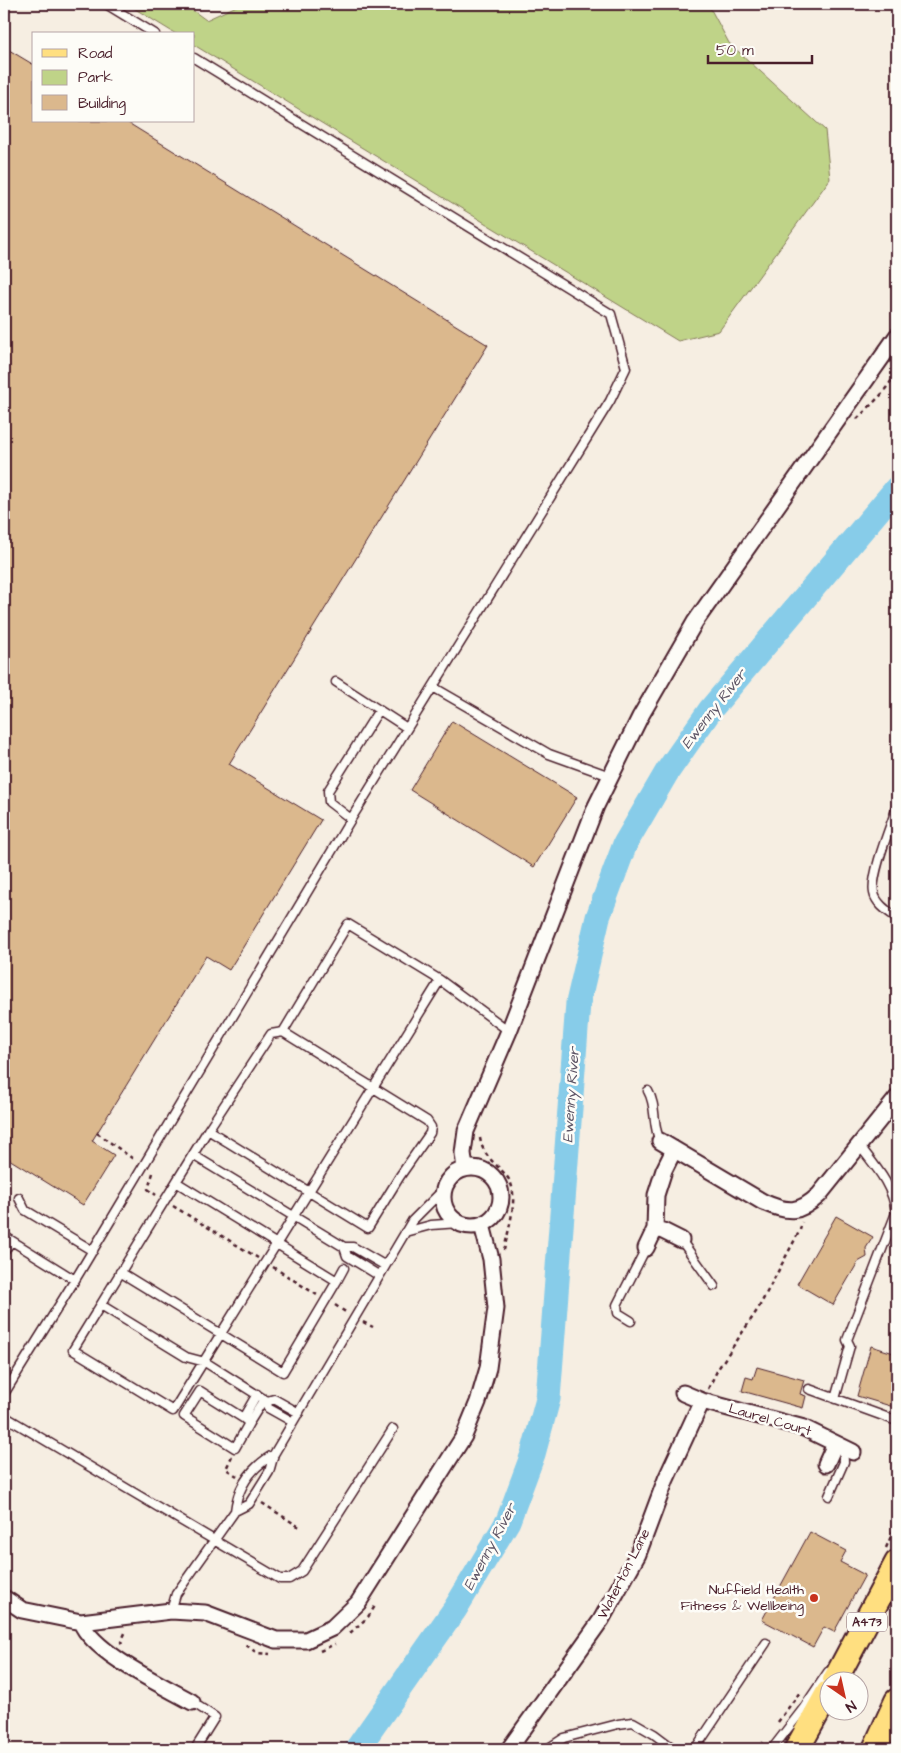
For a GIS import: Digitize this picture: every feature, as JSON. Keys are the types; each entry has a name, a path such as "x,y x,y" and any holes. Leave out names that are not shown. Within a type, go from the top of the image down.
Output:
{"main road":[{"name":"A473","path":"841,1670 882,1592 891,1557"},
{"path":"875,1749 897,1700"},
{"path":"797,1749 818,1711"}],"street":[{"path":"465,1169 463,1153 466,1131 509,1031 556,907 610,776 640,717 695,622 897,336"},
{"path":"660,1141 763,1202 778,1208 800,1209 819,1195 897,1098"},
{"path":"646,1248 655,1229 656,1195 664,1170 674,1150"},
{"path":"474,1168 490,1174 500,1189 501,1198 496,1214 482,1225 466,1226 450,1217 445,1209 444,1189 456,1173 474,1168"},
{"path":"4,1598 22,1610 81,1622 171,1611 205,1613 276,1640 306,1640 332,1628 358,1603 464,1436 478,1402 488,1368 496,1308 491,1259 482,1225"},
{"path":"655,1229 681,1240"},
{"path":"683,1393 702,1401"},
{"name":"Laurel Court","path":"702,1401 804,1428 844,1448"},
{"name":"Waterton Lane","path":"509,1749 601,1620 638,1554 666,1479 702,1401"},
{"path":"826,1464 844,1448"},
{"path":"81,1622 85,1632 102,1649 192,1702"}],"lane":[{"path":"106,4 152,32"},
{"path":"4,1394 93,1251 351,819 614,393 626,368 612,314 195,59"},
{"path":"336,682 407,728"},
{"path":"432,687 549,754 610,776"},
{"path":"351,819 329,802 328,791 379,710"},
{"path":"897,807 878,868 874,893 879,903 897,918"},
{"path":"283,1032 348,924 440,980 509,1031"},
{"path":"208,1130 310,1191 368,1228 400,1176 430,1133 431,1127 427,1121 374,1088 283,1032 270,1034 208,1130 73,1350 173,1411 295,1218 310,1191 374,1088 440,980"},
{"path":"648,1091 653,1099 655,1131 660,1141"},
{"path":"835,1398 850,1346 847,1340 896,1213 895,1202 889,1186 859,1145"},
{"path":"193,1155 344,1248 347,1256 378,1275"},
{"path":"176,1182 336,1281"},
{"path":"171,1611 176,1594 235,1511 249,1504 269,1472 274,1454 378,1275 412,1221 444,1189"},
{"path":"19,1198 25,1210 93,1251"},
{"path":"405,1232 431,1225 459,1223"},
{"path":"889,1230 897,1236"},
{"path":"4,1236 75,1280"},
{"path":"681,1240 714,1286"},
{"path":"4,1252 11,1241"},
{"path":"344,1248 352,1247 384,1265"},
{"path":"632,1321 618,1313 617,1305 646,1248"},
{"path":"120,1272 283,1372 327,1301 344,1268"},
{"path":"101,1304 186,1357 205,1362 262,1398 268,1408 293,1422"},
{"path":"809,1389 897,1421"},
{"path":"246,1421 200,1391 184,1416 235,1448 246,1421 262,1398"},
{"path":"262,1398 274,1399 299,1413"},
{"path":"4,1416 280,1579 289,1579 302,1571 393,1429"},
{"path":"829,1496 844,1462 844,1448"},
{"path":"235,1511 236,1497 257,1464 274,1454"},
{"path":"772,1749 803,1709 882,1592"},
{"path":"695,1749 766,1643"},
{"path":"192,1702 214,1718 195,1749"},
{"path":"547,1749 564,1738 633,1722 654,1734 674,1749"}],"path":[{"path":"856,420 880,396 897,373"},
{"path":"97,1133 144,1166 154,1169 148,1189 164,1201 373,1327"},
{"path":"479,1134 482,1150 509,1180 514,1201 504,1250"},
{"path":"702,1401 718,1370 758,1309 797,1237 802,1223 800,1209"},
{"path":"891,1557 897,1522"},
{"path":"346,1636 368,1617 378,1601"},
{"path":"125,1663 132,1650 121,1642 125,1632 133,1629"},
{"path":"242,1642 257,1653 276,1655"},
{"path":"312,1653 339,1642"},
{"path":"774,1727 802,1689"},
{"path":"758,1749 763,1742"}],"green space":[{"path":"127,4 184,4 206,20 241,4 708,4 729,43 825,130 830,179 719,331 678,341 195,46 195,32 173,32"}],"building":[{"path":"4,47 32,64 32,122 127,122 488,345 229,764 321,820 229,970 206,956 92,1141 114,1155 83,1205 4,1156"},
{"path":"452,721 577,797 534,867 410,790"},
{"path":"836,1216 873,1237 866,1248 867,1257 858,1262 833,1305 797,1284"},
{"path":"871,1346 897,1354 897,1408 857,1396"},
{"path":"757,1367 804,1380 800,1394 806,1396 803,1408 742,1391 746,1377 753,1379"},
{"name":"Nuffield Health Fitness & Wellbeing","path":"810,1532 846,1551 840,1562 865,1575 834,1632 824,1627 813,1647 762,1620"}],"waterway":[{"name":"Ewenny River","path":"357,1749 455,1609 508,1521 533,1454 548,1399 578,1003 598,917 625,844 667,772 711,709 897,488"}],"place":[{"name":"Nuffield Health Fitness & Wellbeing","path":"814,1598"}]}
